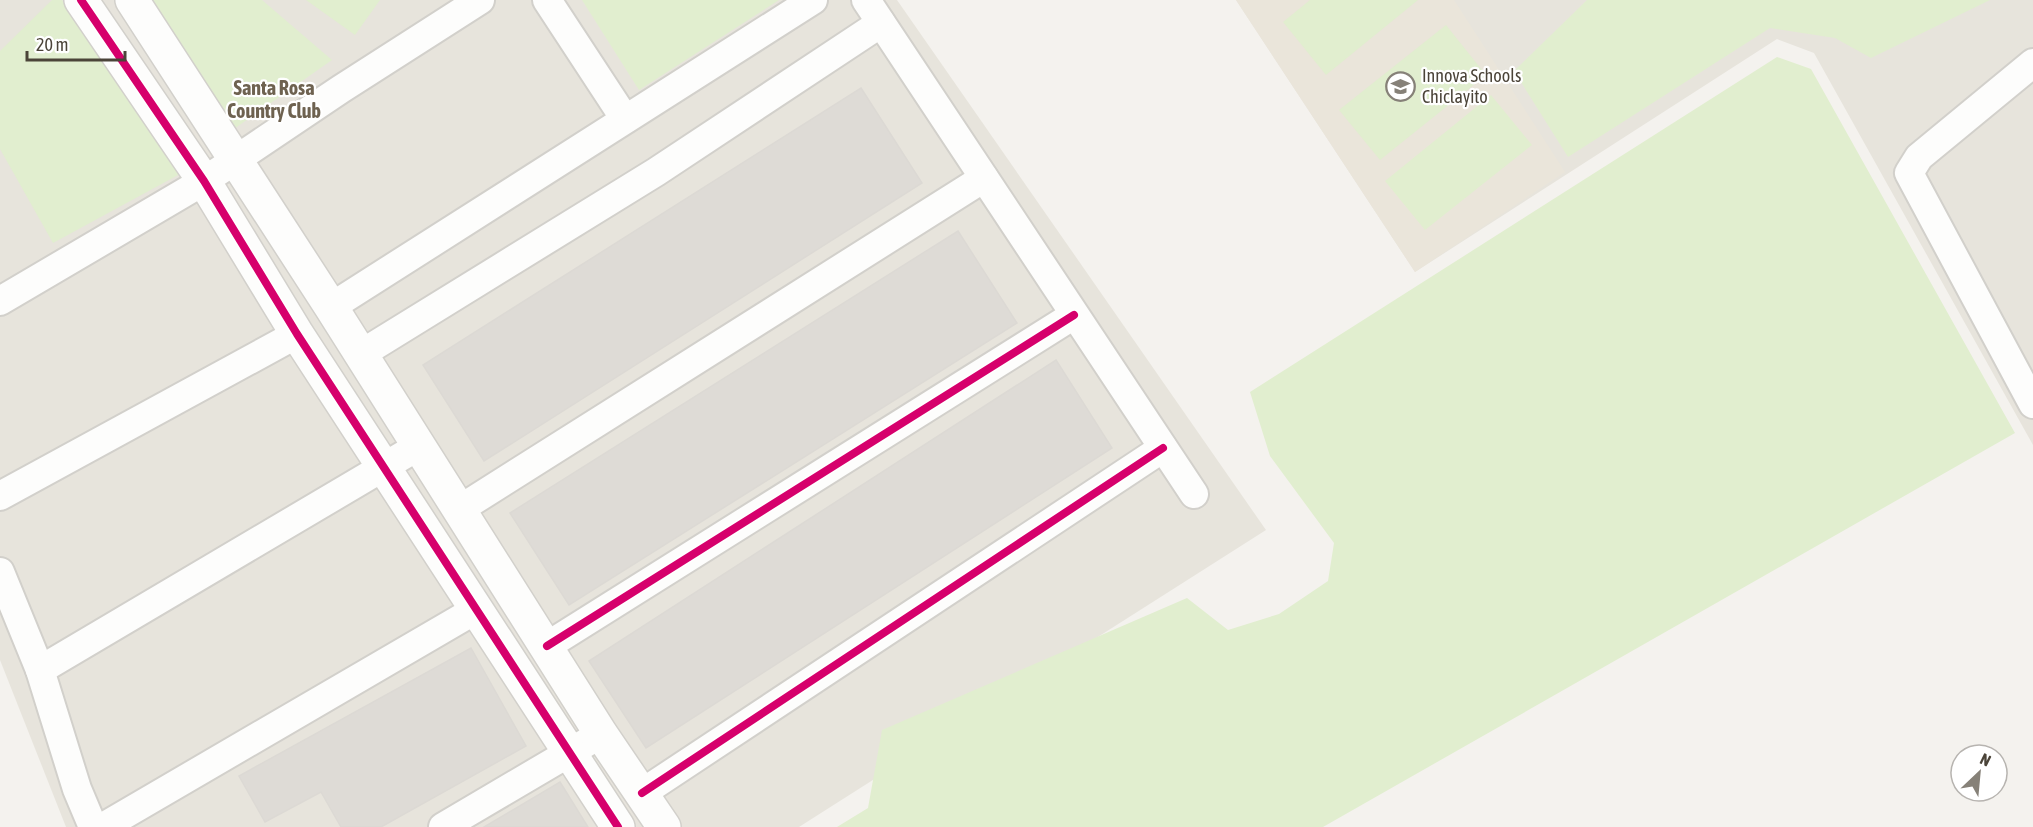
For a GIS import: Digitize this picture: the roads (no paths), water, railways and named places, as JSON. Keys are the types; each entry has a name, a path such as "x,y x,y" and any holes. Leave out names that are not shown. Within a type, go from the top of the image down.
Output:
{"street":[{"path":"81,0 204,181 297,334 618,827"},
{"path":"132,0 331,307 601,734 664,827"},
{"path":"0,301 204,181 341,89 480,0"},
{"path":"547,0 625,119"},
{"path":"331,307 813,0"},
{"path":"361,354 656,171 873,11 1194,494"},
{"path":"2033,63 1919,157 1909,173 2033,404"},
{"path":"460,509 984,178"},
{"path":"547,646 1074,315"},
{"path":"0,496 297,334"},
{"path":"40,670 419,446"},
{"path":"642,793 1163,448"},
{"path":"0,572 40,670 77,789 93,827"},
{"path":"103,827 477,609"},
{"path":"444,827 601,734"}],"place":[{"name":"Innova Schools Chiclayito","path":"1401,86"}],"district":[{"name":"Santa Rosa Country Club","path":"274,100"}]}
